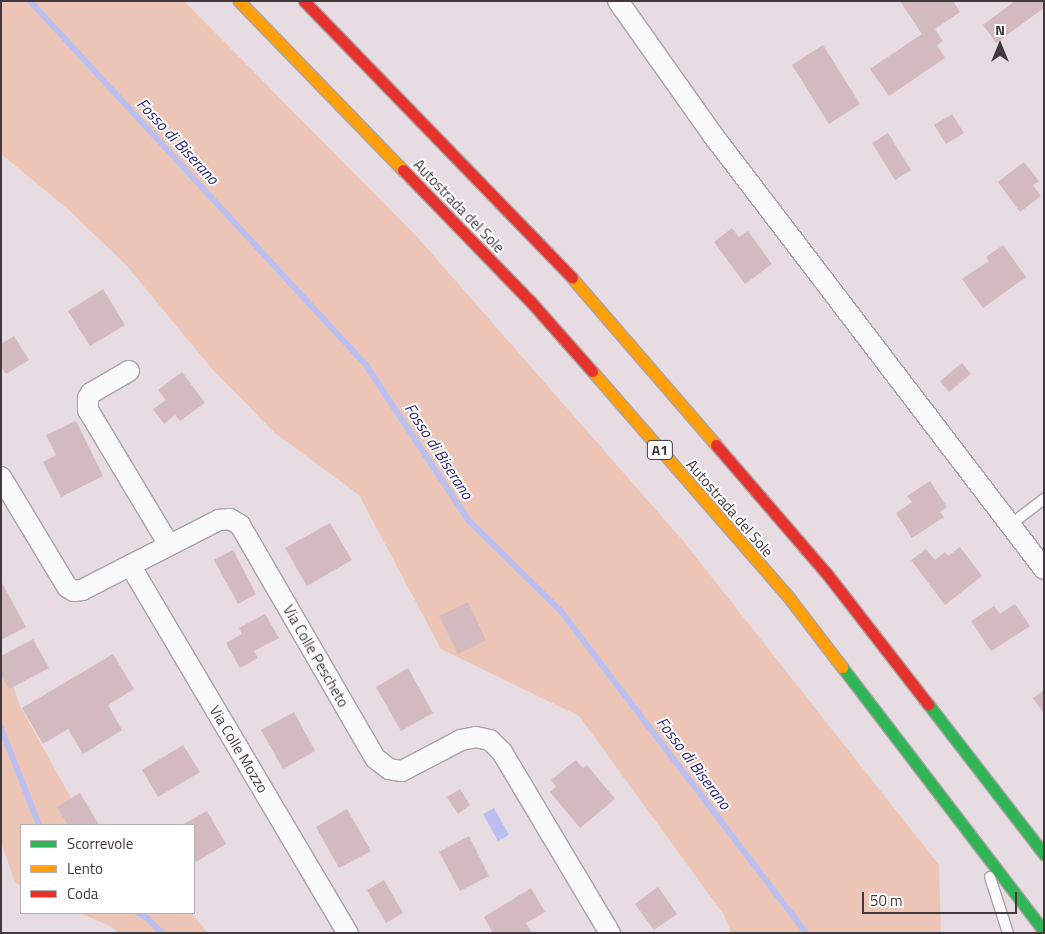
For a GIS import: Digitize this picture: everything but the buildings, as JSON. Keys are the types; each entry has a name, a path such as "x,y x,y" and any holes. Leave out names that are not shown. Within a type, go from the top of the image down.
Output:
{"highway":[{"name":"Autostrada del Sole","path":"239,1 531,302 790,599 1044,931"},
{"name":"Autostrada del Sole","path":"304,1 568,274 827,574 1044,854"}],"street":[{"path":"618,1 712,134 1044,569"},
{"path":"128,371 91,393 88,398 88,410 169,545"},
{"name":"Via Colle Pescheto","path":"1,477 68,588 80,590 219,520 230,519 240,525 375,758 385,767 398,771 406,770 468,738 483,738 496,746 610,933"},
{"name":"Via Colle Mozzo","path":"130,565 348,933"}],"lane":[{"path":"1010,525 1044,499"},
{"path":"982,850 1008,933"}],"shaded area":[{"path":"1,1 184,1 419,239 684,542 939,865 941,933 731,933 724,915 579,716 441,649 359,495 275,433 213,370 127,266 69,210 1,154"},
{"path":"1,654 21,708 85,824 20,824 20,886 15,883 1,842"},
{"path":"82,914 192,914 208,933 119,933 112,927"}],"water":[{"path":"494,808 509,835 498,841 483,814"}],"waterway":[{"name":"Fosso di Biserano","path":"30,1 366,365 469,521 560,610 806,933"},
{"path":"1,728 39,824"},
{"path":"140,914 148,919 162,933"}],"traffic: fast":[{"path":"842,667 1044,931"},
{"path":"928,704 1044,854"}],"traffic: slow":[{"path":"239,1 403,170"},
{"path":"572,278 716,445"},
{"path":"592,371 790,599 842,667"}],"traffic: jam":[{"path":"304,1 572,278"},
{"path":"403,170 531,302 592,371"},
{"path":"716,445 827,574 928,704"}]}
